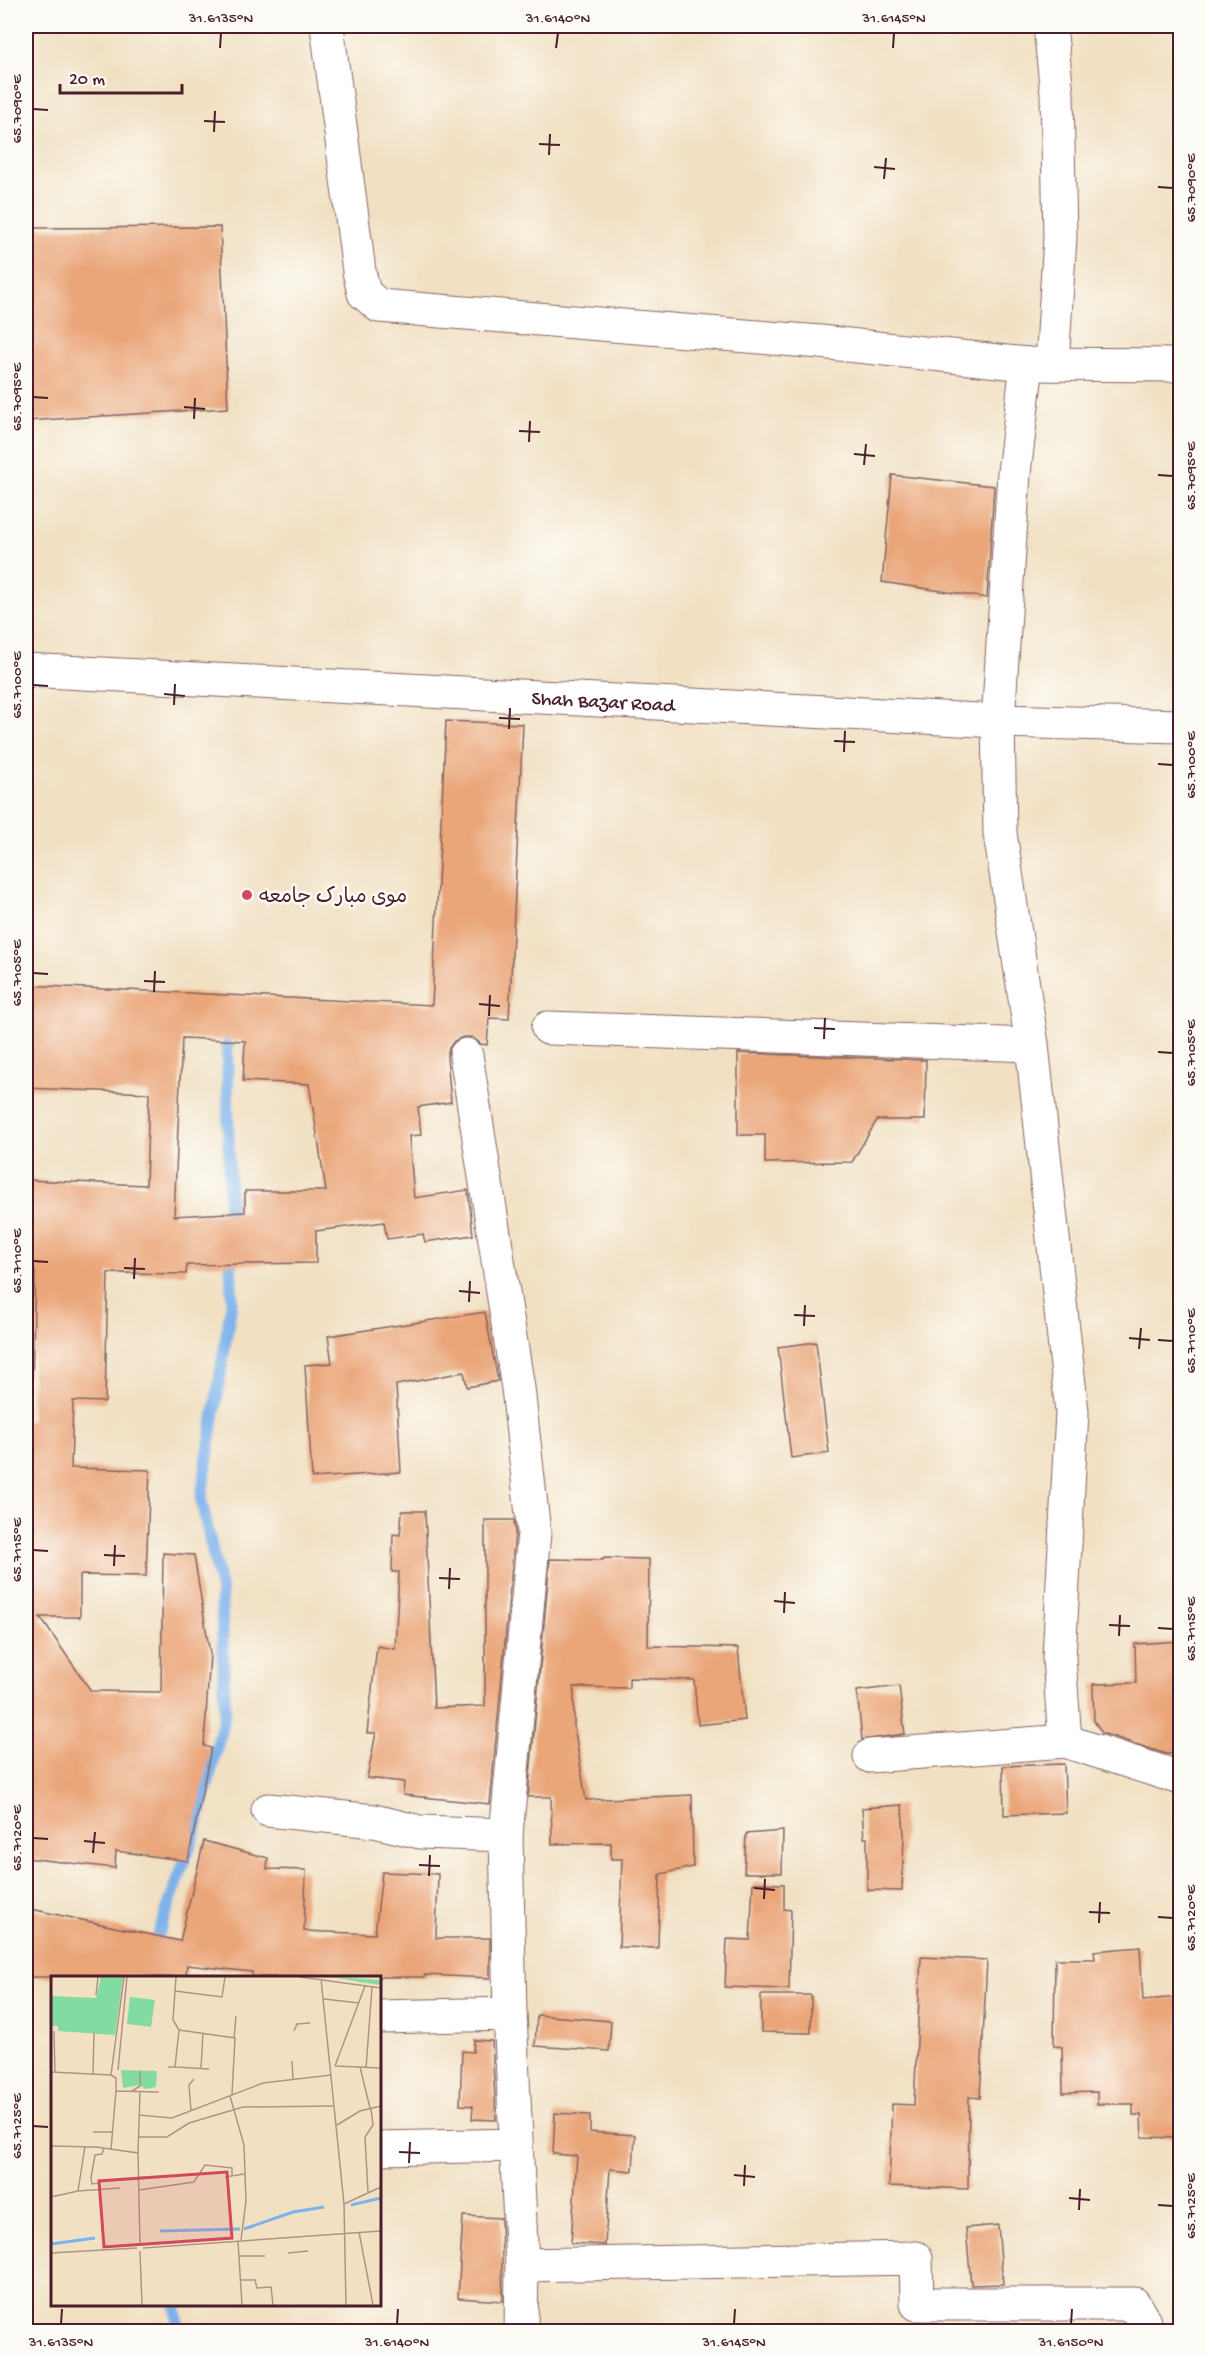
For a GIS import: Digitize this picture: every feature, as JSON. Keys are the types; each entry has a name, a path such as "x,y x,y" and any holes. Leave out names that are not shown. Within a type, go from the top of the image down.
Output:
{"street":[{"path":"327,26 359,271 364,292 379,306 741,334 1040,364 1180,365"},
{"path":"1050,26 1057,94 1060,237 1040,364 1014,473 998,721 1000,833 1032,1045 1072,1412 1059,1658 1065,1741"},
{"name":"Shah Bazar Road","path":"26,669 998,721 1180,726"},
{"path":"548,1028 1032,1045"},
{"path":"466,1055 518,1388 534,1533 506,1834 510,2014 522,2265 521,2331"},
{"path":"870,1756 1065,1741 1180,1778"},
{"path":"268,1810 374,1821 420,1832 506,1834"},
{"path":"381,2017 510,2014"},
{"path":"381,2148 516,2145"},
{"path":"522,2265 916,2258 917,2304 1139,2318"}],"building":[{"path":"220,227 228,408 26,421 31,228"},
{"path":"892,475 994,486 987,598 882,582"},
{"path":"446,721 523,724 509,1019 489,1018 487,1045 481,1044 472,1037 463,1037 454,1041 447,1057 451,1102 418,1107 421,1135 409,1136 414,1198 468,1190 473,1235 425,1242 423,1234 387,1239 384,1222 316,1231 316,1263 187,1265 186,1274 108,1273 105,1402 73,1401 71,1468 150,1470 146,1576 80,1575 80,1617 40,1617 91,1691 161,1692 163,1553 194,1555 210,1654 204,1746 211,1748 188,1861 116,1851 115,1868 26,1858 26,1421 31,1421 35,1271 26,1270 26,1180 146,1185 149,1093 26,1088 26,985 432,1005","holes":["182,1038 245,1041 243,1081 309,1084 326,1191 245,1191 245,1212 174,1216"]},
{"path":"738,1053 926,1060 925,1120 877,1120 852,1162 765,1163 765,1135 738,1135"},
{"path":"485,1312 498,1381 467,1387 464,1372 396,1385 401,1472 312,1478 305,1365 332,1363 328,1336"},
{"path":"816,1342 829,1453 791,1458 778,1347"},
{"path":"402,1511 425,1511 434,1708 485,1706 485,1520 514,1520 515,1533 490,1804 403,1795 404,1782 367,1778 376,1733 367,1733 377,1646 395,1649 399,1572 392,1572 393,1534 400,1535"},
{"path":"603,1558 649,1559 648,1646 738,1648 745,1720 698,1725 694,1680 629,1678 629,1688 574,1687 574,1726 586,1800 692,1795 693,1867 660,1874 658,1948 619,1947 622,1859 611,1859 611,1843 552,1844 551,1797 528,1797 550,1559 603,1560"},
{"path":"1180,1641 1180,1753 1166,1754 1102,1733 1094,1721 1093,1684 1136,1683 1135,1644"},
{"path":"899,1686 905,1734 862,1740 857,1691"},
{"path":"1064,1764 1066,1813 1004,1815 1003,1766"},
{"path":"902,1805 904,1835 902,1891 867,1890 867,1838 864,1838 862,1808"},
{"path":"783,1831 782,1873 744,1873 746,1834"},
{"path":"204,1841 268,1858 267,1869 306,1870 304,1931 375,1934 382,1872 438,1874 436,1938 490,1938 490,1978 425,1975 425,1977 252,1976 252,1972 187,1965 186,1976 26,1977 26,1908 180,1941"},
{"path":"753,1883 784,1884 784,1909 791,1910 789,1989 725,1987 727,1939 750,1940"},
{"path":"1140,1947 1143,2000 1180,1997 1180,2138 1142,2137 1141,2115 1133,2115 1133,2104 1097,2104 1097,2092 1063,2093 1062,2047 1054,2046 1055,1959 1095,1959 1094,1951"},
{"path":"921,1957 987,1960 980,2098 969,2097 968,2189 889,2186 892,2104 914,2105"},
{"path":"761,1995 811,1995 811,2033 761,2032"},
{"path":"537,2015 611,2021 609,2051 535,2046"},
{"path":"474,2040 492,2041 496,2120 472,2119 473,2106 460,2105 462,2051 473,2052"},
{"path":"555,2113 590,2115 590,2132 635,2135 633,2171 610,2169 605,2245 571,2243 577,2156 553,2154"},
{"path":"463,2216 501,2218 503,2301 458,2298"},
{"path":"998,2225 1003,2284 971,2285 966,2228"}],"waterway":[{"path":"227,1046 230,1227"},
{"path":"144,1976 198,1823 225,1713 221,1590 201,1499 232,1300 230,1248"},
{"path":"176,2306 179,2332"}],"place":[{"name":"موی مبارک جامعه","path":"247,895"}]}
